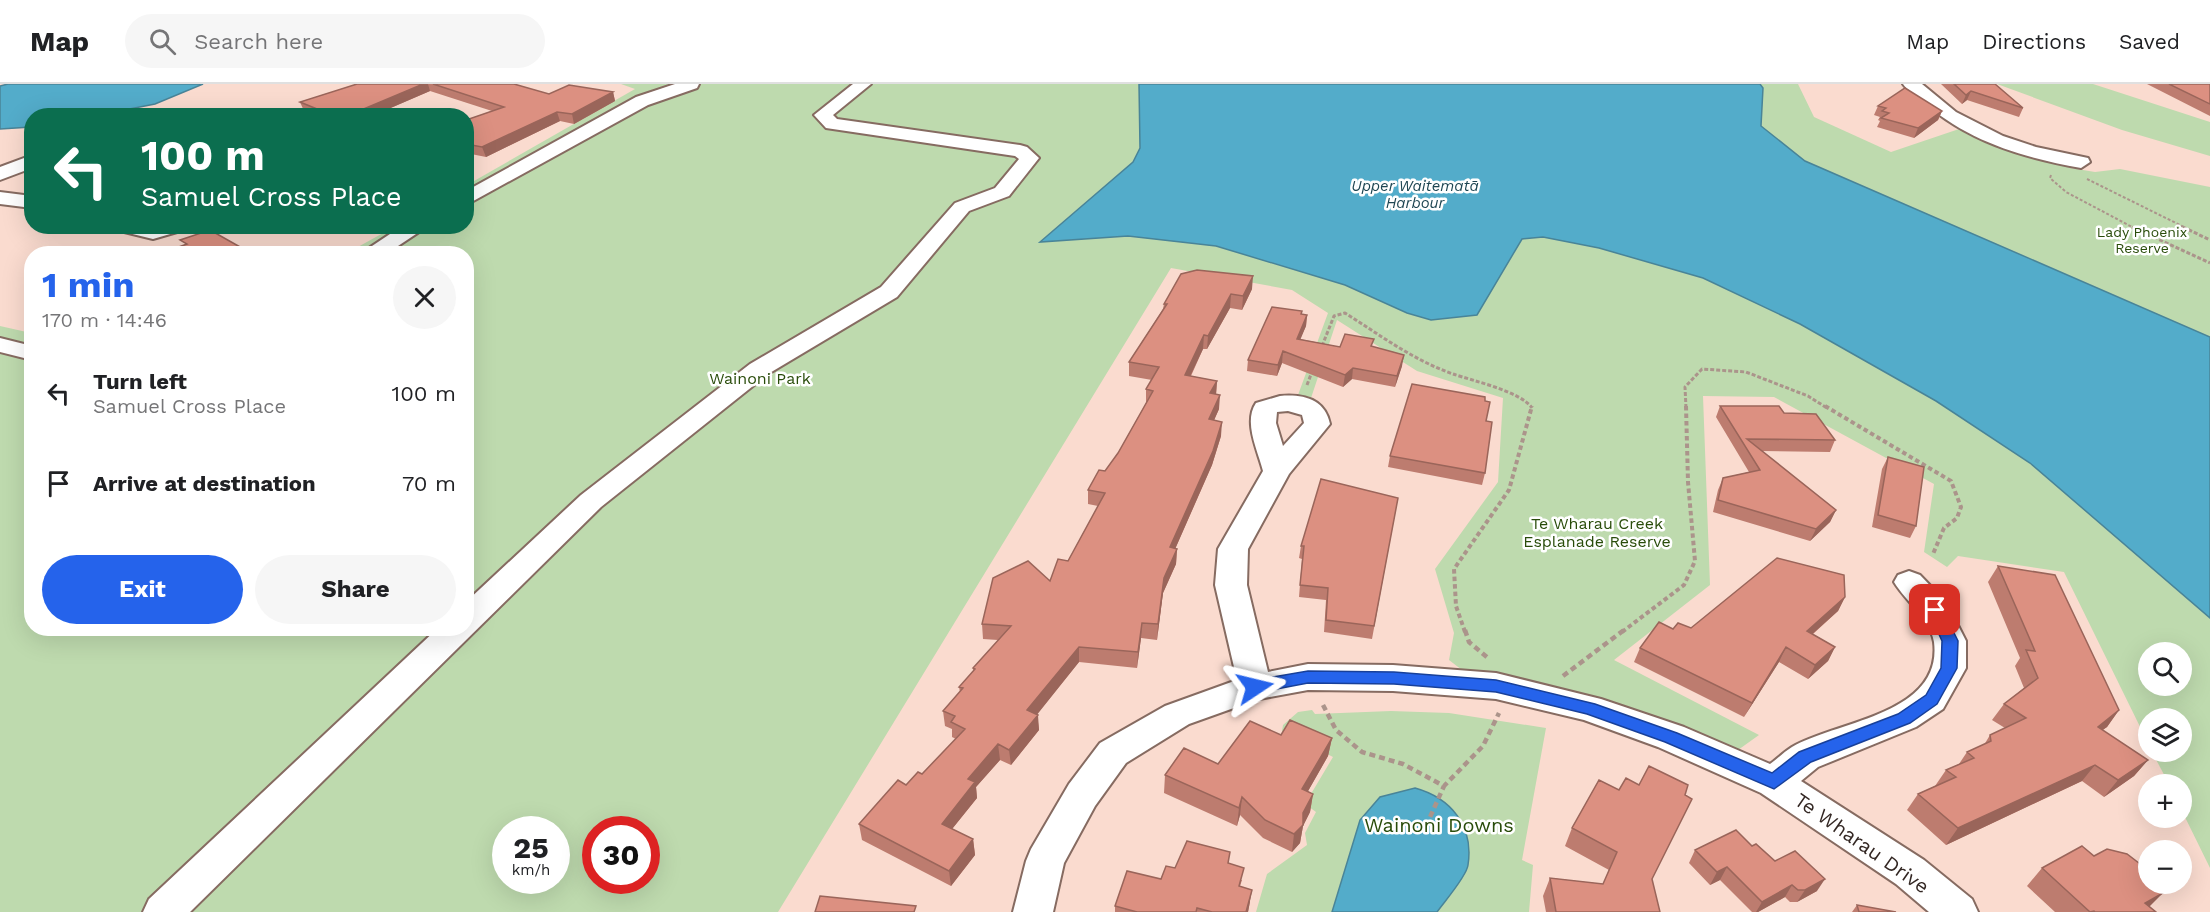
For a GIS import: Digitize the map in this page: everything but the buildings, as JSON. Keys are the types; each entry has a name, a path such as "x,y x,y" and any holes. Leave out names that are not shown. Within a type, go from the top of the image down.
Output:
{"street":[{"path":"474,195 642,101 691,84"},
{"path":"474,613 591,501 759,369 889,292 962,207 1002,192 1030,158 1020,151 832,124 824,118 823,115 862,84"},
{"path":"1911,84 1927,95 1946,114 1981,134 2041,155 2081,162"},
{"path":"0,174 24,164"},
{"path":"0,198 24,201"},
{"path":"384,246 404,234"},
{"path":"0,345 24,351"},
{"path":"1255,687 1231,585 1233,549 1277,471"},
{"path":"1774,782 1805,757 1904,718 1931,700 1949,668 1950,641 1935,610 1909,582"},
{"path":"163,912 451,636"},
{"name":"Te Wharau Drive","path":"1034,912 1045,861 1082,795 1113,753 1177,715 1255,687 1308,677 1394,678 1496,686 1589,708 1671,737 1774,782 1910,873 1958,912"}],"path":[{"path":"2081,162 2061,166 2053,171 2050,178 2055,184 2136,229 2210,263"},
{"path":"2061,166 2210,240"},
{"path":"1322,347 1334,316 1345,313 1424,362 1463,378 1512,392 1532,406 1509,490 1454,569 1456,606 1469,642 1489,659"},
{"path":"1306,388 1314,368"},
{"path":"1559,679 1684,585 1695,561 1688,482 1685,387 1702,369 1746,372 1808,396 1951,481 1961,507 1957,518 1944,528 1933,554"},
{"path":"1323,705 1335,730 1362,752 1403,764 1444,786"},
{"path":"1426,826 1444,786 1484,746 1500,708"}],"green space":[{"path":"621,84 1798,84 1814,117 1891,152 1962,128 2016,151 2071,168 2095,172 2120,169 2210,187 2210,868 2190,828 2192,774 2164,774 2157,762 2192,762 2192,708 2138,708 2138,723 2064,572 1958,556 1947,567 1924,552 1934,484 1774,397 1703,396 1710,585 1614,660 1759,735 1738,750 1604,702 1462,670 1449,660 1454,633 1435,569 1498,482 1503,398 1417,371 1337,320 1311,398 1298,395 1328,313 1292,290 1171,268 778,912 0,912 0,326 24,331 24,636 474,636 474,246 360,246 381,234 474,234 474,181 635,89"},
{"path":"1997,84 2093,84 2210,122 2210,156 2122,130"},
{"name":"Wainoni Downs","path":"1312,710 1315,714 1391,711 1449,713 1546,728 1522,860 1533,865 1529,912 1256,912 1267,874 1307,845 1305,833 1316,812 1305,804 1333,757 1282,731 1283,725 1298,712"}],"water":[{"path":"8,84 203,84 155,104 135,108 24,108 24,127 0,129 0,86"},
{"name":"Upper Waitematā Harbour","path":"1139,84 1760,84 1763,88 1761,126 1805,161 2210,337 2210,618 2030,463 1936,401 1800,324 1703,278 1599,248 1543,237 1522,239 1477,315 1431,320 1407,313 1345,285 1216,246 1128,236 1040,242 1133,162 1140,148"},
{"path":"1415,788 1449,806 1463,826 1469,851 1467,870 1460,882 1437,912 1332,912 1360,820 1380,797"}],"route":[{"path":"1255,687 1308,677 1394,678 1496,686 1589,708 1671,737 1774,782 1805,757 1904,718 1931,700 1949,668 1950,641 1935,610"}],"park label":[{"name":"Lady Phoenix Reserve","path":"2142,240"},
{"name":"Wainoni Park","path":"760,378"},
{"name":"Te Wharau Creek Esplanade Reserve","path":"1597,532"}]}
